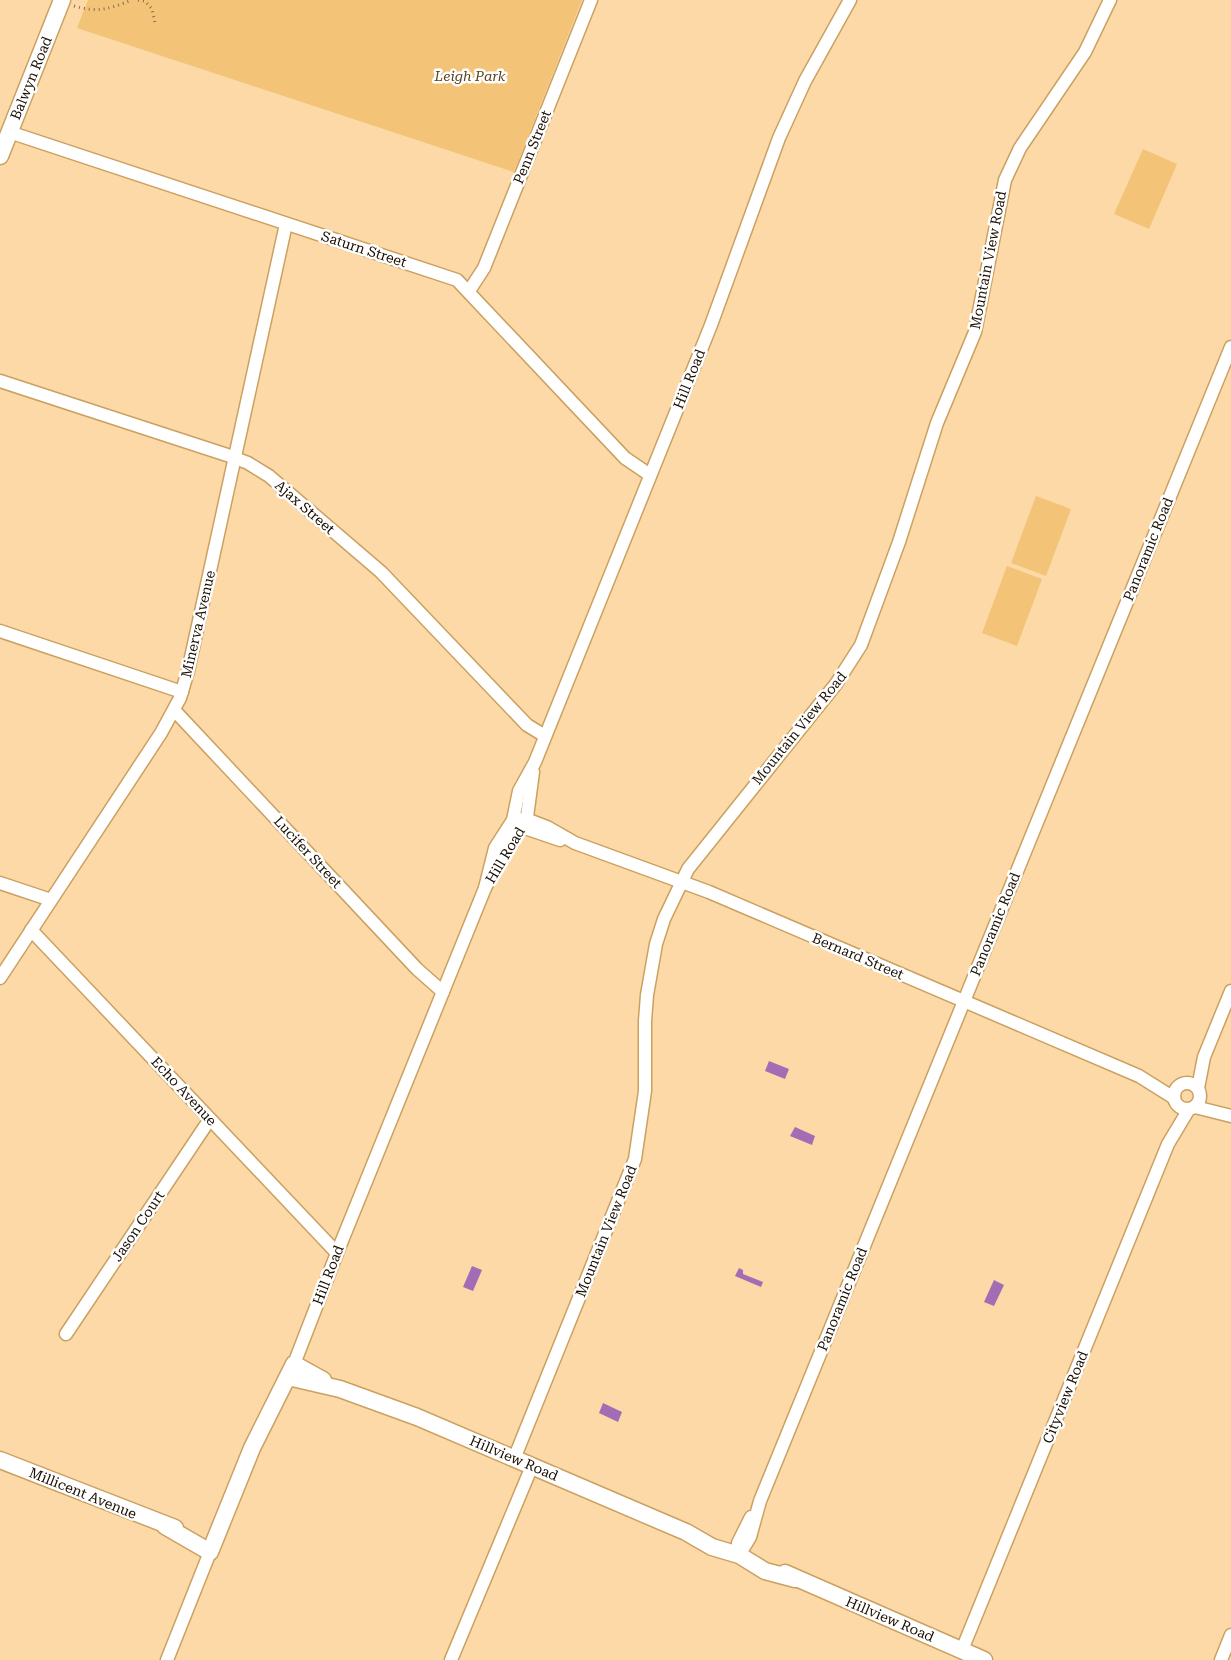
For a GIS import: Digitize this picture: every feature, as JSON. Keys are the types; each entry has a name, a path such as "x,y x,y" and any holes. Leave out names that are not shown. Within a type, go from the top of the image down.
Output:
{"street":[{"name":"Penn Street","path":"469,291 484,268 591,0"},
{"name":"Hill Road","path":"167,1660 252,1448 291,1371 485,888 495,848 520,822 519,791 546,736 714,316 778,138 805,81 850,0"},
{"name":"Mountain View Road","path":"514,1459 635,1159 645,1091 645,1021 649,986 660,932 682,882 698,855 836,684 861,645 899,542 937,423 975,332 1000,199 1008,173 1020,148 1085,52 1110,0"},
{"name":"Balwyn Road","path":"0,156 62,1"},
{"name":"Saturn Street","path":"9,132 447,276 463,284 625,458 650,475"},
{"name":"Minerva Avenue","path":"0,978 152,749 182,692 286,224"},
{"name":"Panoramic Road","path":"741,1548 1231,347"},
{"name":"Ajax Street","path":"0,381 235,458 269,476 381,572 527,725 546,736"},
{"path":"0,631 182,692"},
{"name":"Lucifer Street","path":"174,710 417,969 443,992"},
{"name":"Bernard Street","path":"520,822 552,838 575,843 682,882 1231,1115"},
{"path":"0,883 52,900"},
{"name":"Echo Avenue","path":"31,930 337,1253"},
{"name":"Cityview Road","path":"962,1650 1231,991"},
{"name":"Jason Court","path":"66,1334 210,1119"},
{"name":"Hillview Road","path":"291,1371 417,1417 686,1532 712,1547 741,1548 765,1571 795,1579 984,1660"},
{"name":"Millicent Avenue","path":"0,1460 213,1545"},
{"path":"451,1660 532,1466"},
{"path":"1221,1660 1231,1635"}],"path":[{"path":"62,1 92,11 111,8 132,0"},
{"path":"138,0 145,1 152,9 155,22"}],"green space":[{"name":"Leigh Park","path":"88,0 582,0 514,172 77,28"},
{"path":"1143,149 1177,164 1149,229 1114,214"},
{"path":"1036,496 1071,509 1046,576 1011,563"},
{"path":"1007,566 1042,579 1017,646 982,633"}],"shaded area":[{"path":"769,1061 789,1069 785,1079 765,1071"},
{"path":"795,1127 815,1136 812,1145 790,1136"},
{"path":"472,1266 482,1270 473,1291 463,1287"},
{"path":"739,1268 743,1270 743,1274 763,1282 761,1287 735,1276"},
{"path":"994,1280 1004,1285 994,1306 984,1302"},
{"path":"603,1403 622,1412 618,1422 599,1413"}]}
